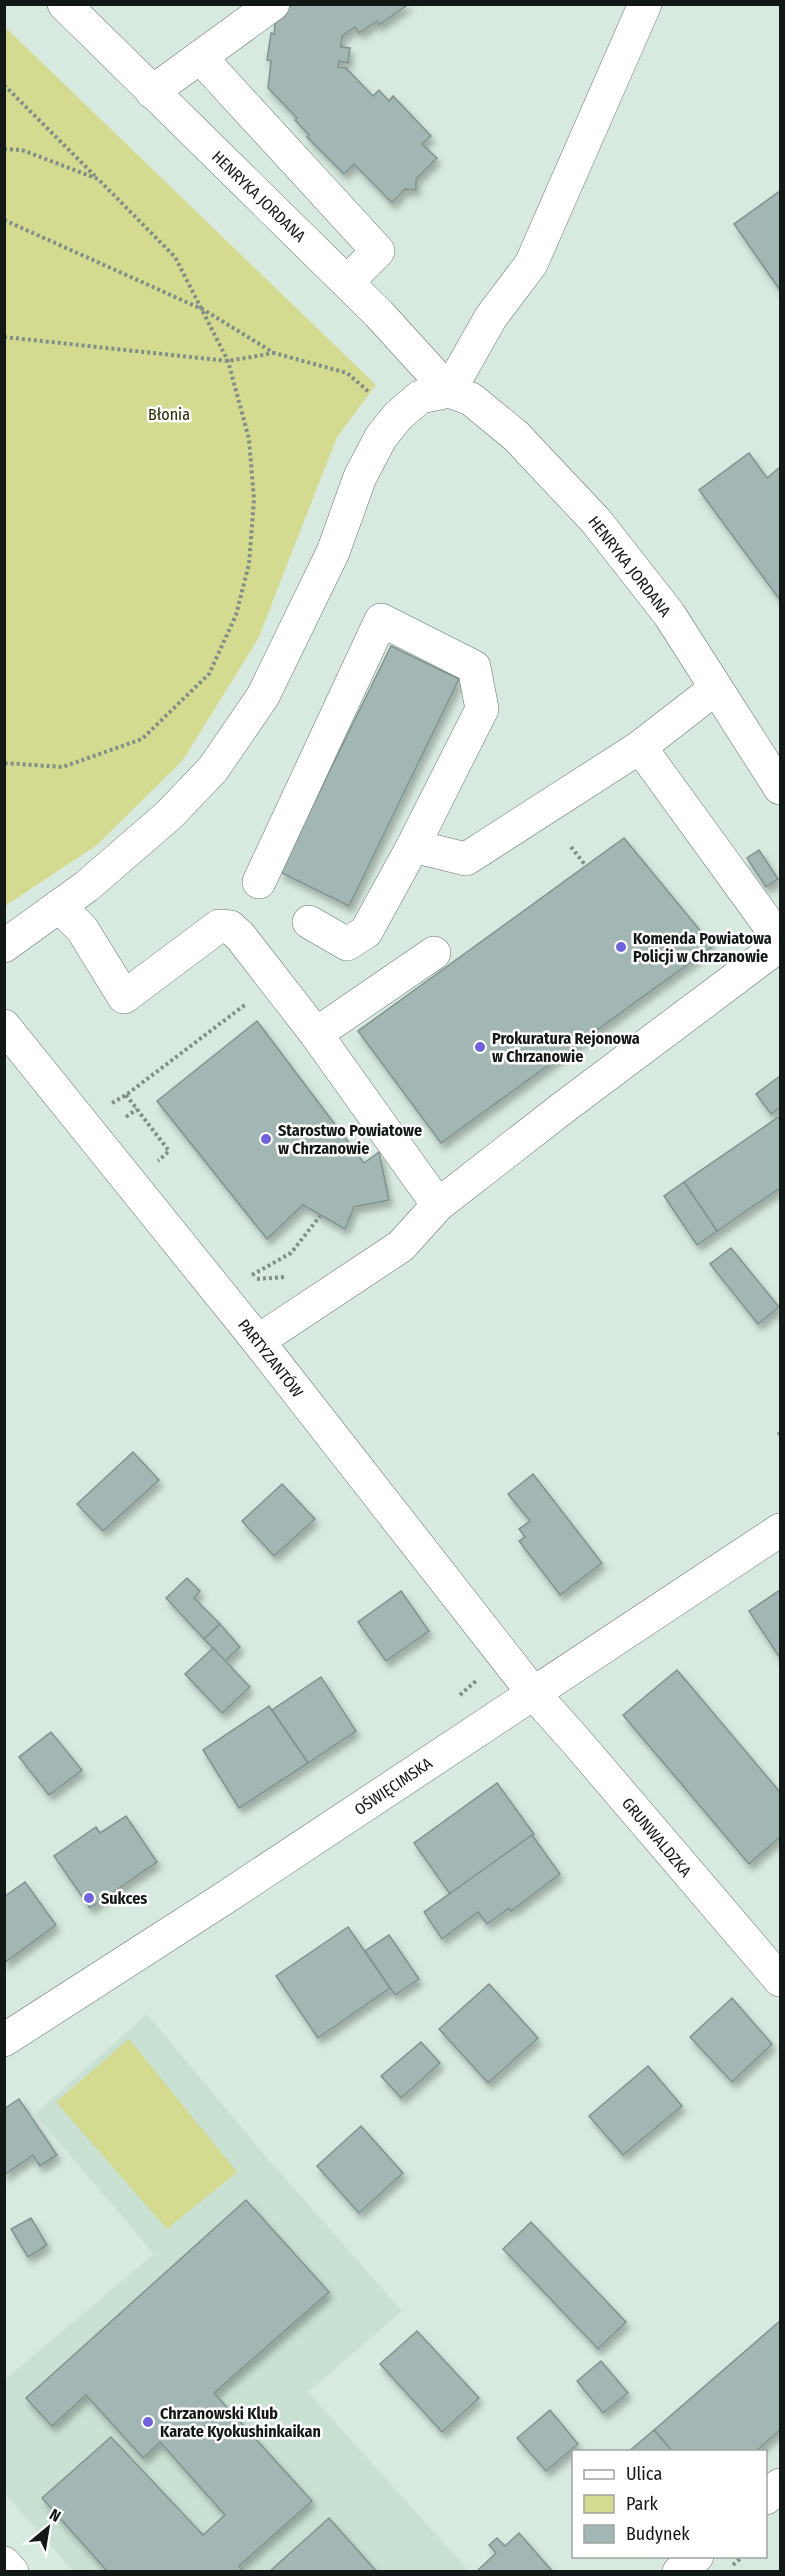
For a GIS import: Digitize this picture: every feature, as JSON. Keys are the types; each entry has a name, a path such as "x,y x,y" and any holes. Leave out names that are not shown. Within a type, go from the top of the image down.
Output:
{"street":[{"name":"HENRYKA JORDANA","path":"64,4 379,314 449,391 471,399 516,436 596,521 669,614 716,688 778,778"},
{"path":"152,92 273,4"},
{"path":"4,946 87,886 169,815 213,769 264,696 329,562 360,477 381,437 398,416 420,397 449,391 491,317 531,264 645,4"},
{"path":"200,57 378,251 347,282"},
{"path":"259,882 381,620 474,667 482,709 366,932 347,944 309,922"},
{"path":"412,846 466,859 640,747 716,688"},
{"path":"258,1341 401,1246 438,1205 780,943 640,747"},
{"path":"59,906 82,929 124,997 219,926 230,927 240,936 316,1034 438,1205"},
{"path":"316,1034 434,953"},
{"name":"PARTYZANTÓW","path":"4,1026 258,1341 534,1694"},
{"name":"OŚWIĘCIMSKA","path":"4,2040 534,1694 780,1530"},
{"name":"GRUNWALDZKA","path":"534,1694 780,1980"},
{"path":"767,2496 780,2486"},
{"path":"679,2571 695,2558"},
{"path":"4,2563 12,2571"}],"path":[{"path":"4,85 175,257 228,361 249,439 254,500 249,564 236,615 209,674 142,739 63,767 4,763"},
{"path":"4,149 22,150 98,179"},
{"path":"4,220 204,310 274,353 347,373 372,394"},
{"path":"4,337 228,361 274,353"},
{"path":"571,847 586,866"},
{"path":"151,1166 170,1151 126,1095 275,982"},
{"path":"244,1280 291,1252 320,1216"}],"shaded area":[{"path":"147,2014 262,2152 402,2311 308,2392 469,2571 73,2571 5,2494 4,2380 154,2254 35,2114"}],"green space":[{"name":"Błonia","path":"4,26 376,385 337,437 258,639 183,760 97,845 5,906"},
{"path":"129,2039 237,2172 167,2229 56,2102"}],"building":[{"path":"293,4 409,4 379,25 377,21 359,33 355,27 342,36 341,47 350,48 348,63 339,61 338,67 346,68 373,96 379,90 389,101 393,96 431,136 422,144 437,158 416,179 416,190 405,189 392,203 354,164 344,174 307,137 309,135 295,120 297,118 268,88 271,61 267,60 276,16"},
{"path":"780,191 780,290 734,224"},
{"path":"749,453 767,478 780,467 780,600 699,490"},
{"path":"391,646 459,679 349,906 280,872"},
{"path":"624,838 713,946 441,1143 358,1031"},
{"path":"759,850 778,879 766,887 747,858"},
{"name":"Starostwo Powiatowe w Chrzanowie","path":"257,1021 364,1163 379,1152 389,1200 354,1207 345,1229 303,1205 267,1239 157,1101"},
{"path":"780,1076 780,1107 771,1114 756,1094"},
{"path":"780,1116 780,1188 717,1231 684,1182"},
{"path":"684,1182 717,1231 697,1245 664,1196"},
{"path":"731,1248 779,1307 758,1324 710,1264"},
{"path":"133,1452 159,1480 103,1531 77,1504"},
{"path":"533,1474 602,1563 560,1595 519,1541 525,1537 519,1529 530,1521 508,1494"},
{"path":"282,1484 315,1519 274,1556 242,1521"},
{"path":"187,1578 200,1591 194,1598 220,1624 204,1639 166,1598"},
{"path":"780,1590 780,1658 749,1611"},
{"path":"401,1591 429,1631 386,1661 358,1622"},
{"path":"220,1624 240,1647 225,1661 204,1639"},
{"path":"213,1648 250,1687 222,1713 185,1674"},
{"path":"677,1670 780,1792 780,1837 749,1864 623,1715"},
{"path":"321,1677 356,1731 308,1763 272,1710"},
{"path":"269,1706 308,1763 239,1808 203,1750"},
{"path":"51,1732 82,1770 49,1795 19,1757"},
{"path":"497,1783 534,1834 450,1894 414,1843"},
{"path":"126,1816 157,1862 90,1908 54,1856 96,1827 100,1833"},
{"path":"532,1835 560,1874 511,1911 509,1908 487,1924 478,1912 442,1939 424,1912"},
{"path":"25,1882 56,1925 4,1963 4,1897"},
{"path":"348,1927 390,1988 318,2038 276,1976"},
{"path":"389,1935 419,1979 395,1995 365,1951"},
{"path":"489,1984 538,2038 488,2083 439,2029"},
{"path":"732,1998 772,2044 732,2082 690,2037"},
{"path":"421,2042 440,2063 401,2098 381,2076"},
{"path":"648,2066 682,2106 623,2155 589,2116"},
{"path":"19,2099 57,2155 40,2166 33,2155 4,2175 4,2109"},
{"path":"361,2126 403,2173 359,2213 317,2166"},
{"path":"246,2200 329,2292 214,2393 312,2501 239,2566 243,2572 108,2572 42,2498 111,2437 203,2535 225,2515 160,2442 143,2458 86,2395 52,2426 26,2398"},
{"path":"31,2218 47,2245 28,2257 11,2229"},
{"path":"531,2222 626,2322 598,2349 503,2249"},
{"path":"780,2321 780,2430 757,2450 671,2450 654,2430"},
{"path":"417,2331 479,2398 442,2432 380,2364"},
{"path":"601,2361 628,2393 603,2413 577,2381"},
{"path":"550,2410 578,2444 546,2471 517,2438"},
{"path":"654,2430 671,2450 630,2450"},
{"path":"329,2518 377,2572 269,2572"},
{"path":"519,2533 553,2572 476,2572 496,2553 489,2545 497,2538 505,2546"}],"place":[{"name":"Komenda Powiatowa Policji w Chrzanowie","path":"621,947"},
{"name":"Prokuratura Rejonowa w Chrzanowie","path":"480,1047"},
{"name":"Starostwo Powiatowe w Chrzanowie","path":"266,1139"},
{"name":"Sukces","path":"89,1898"},
{"name":"Chrzanowski Klub Karate Kyokushinkaikan","path":"148,2422"}]}
